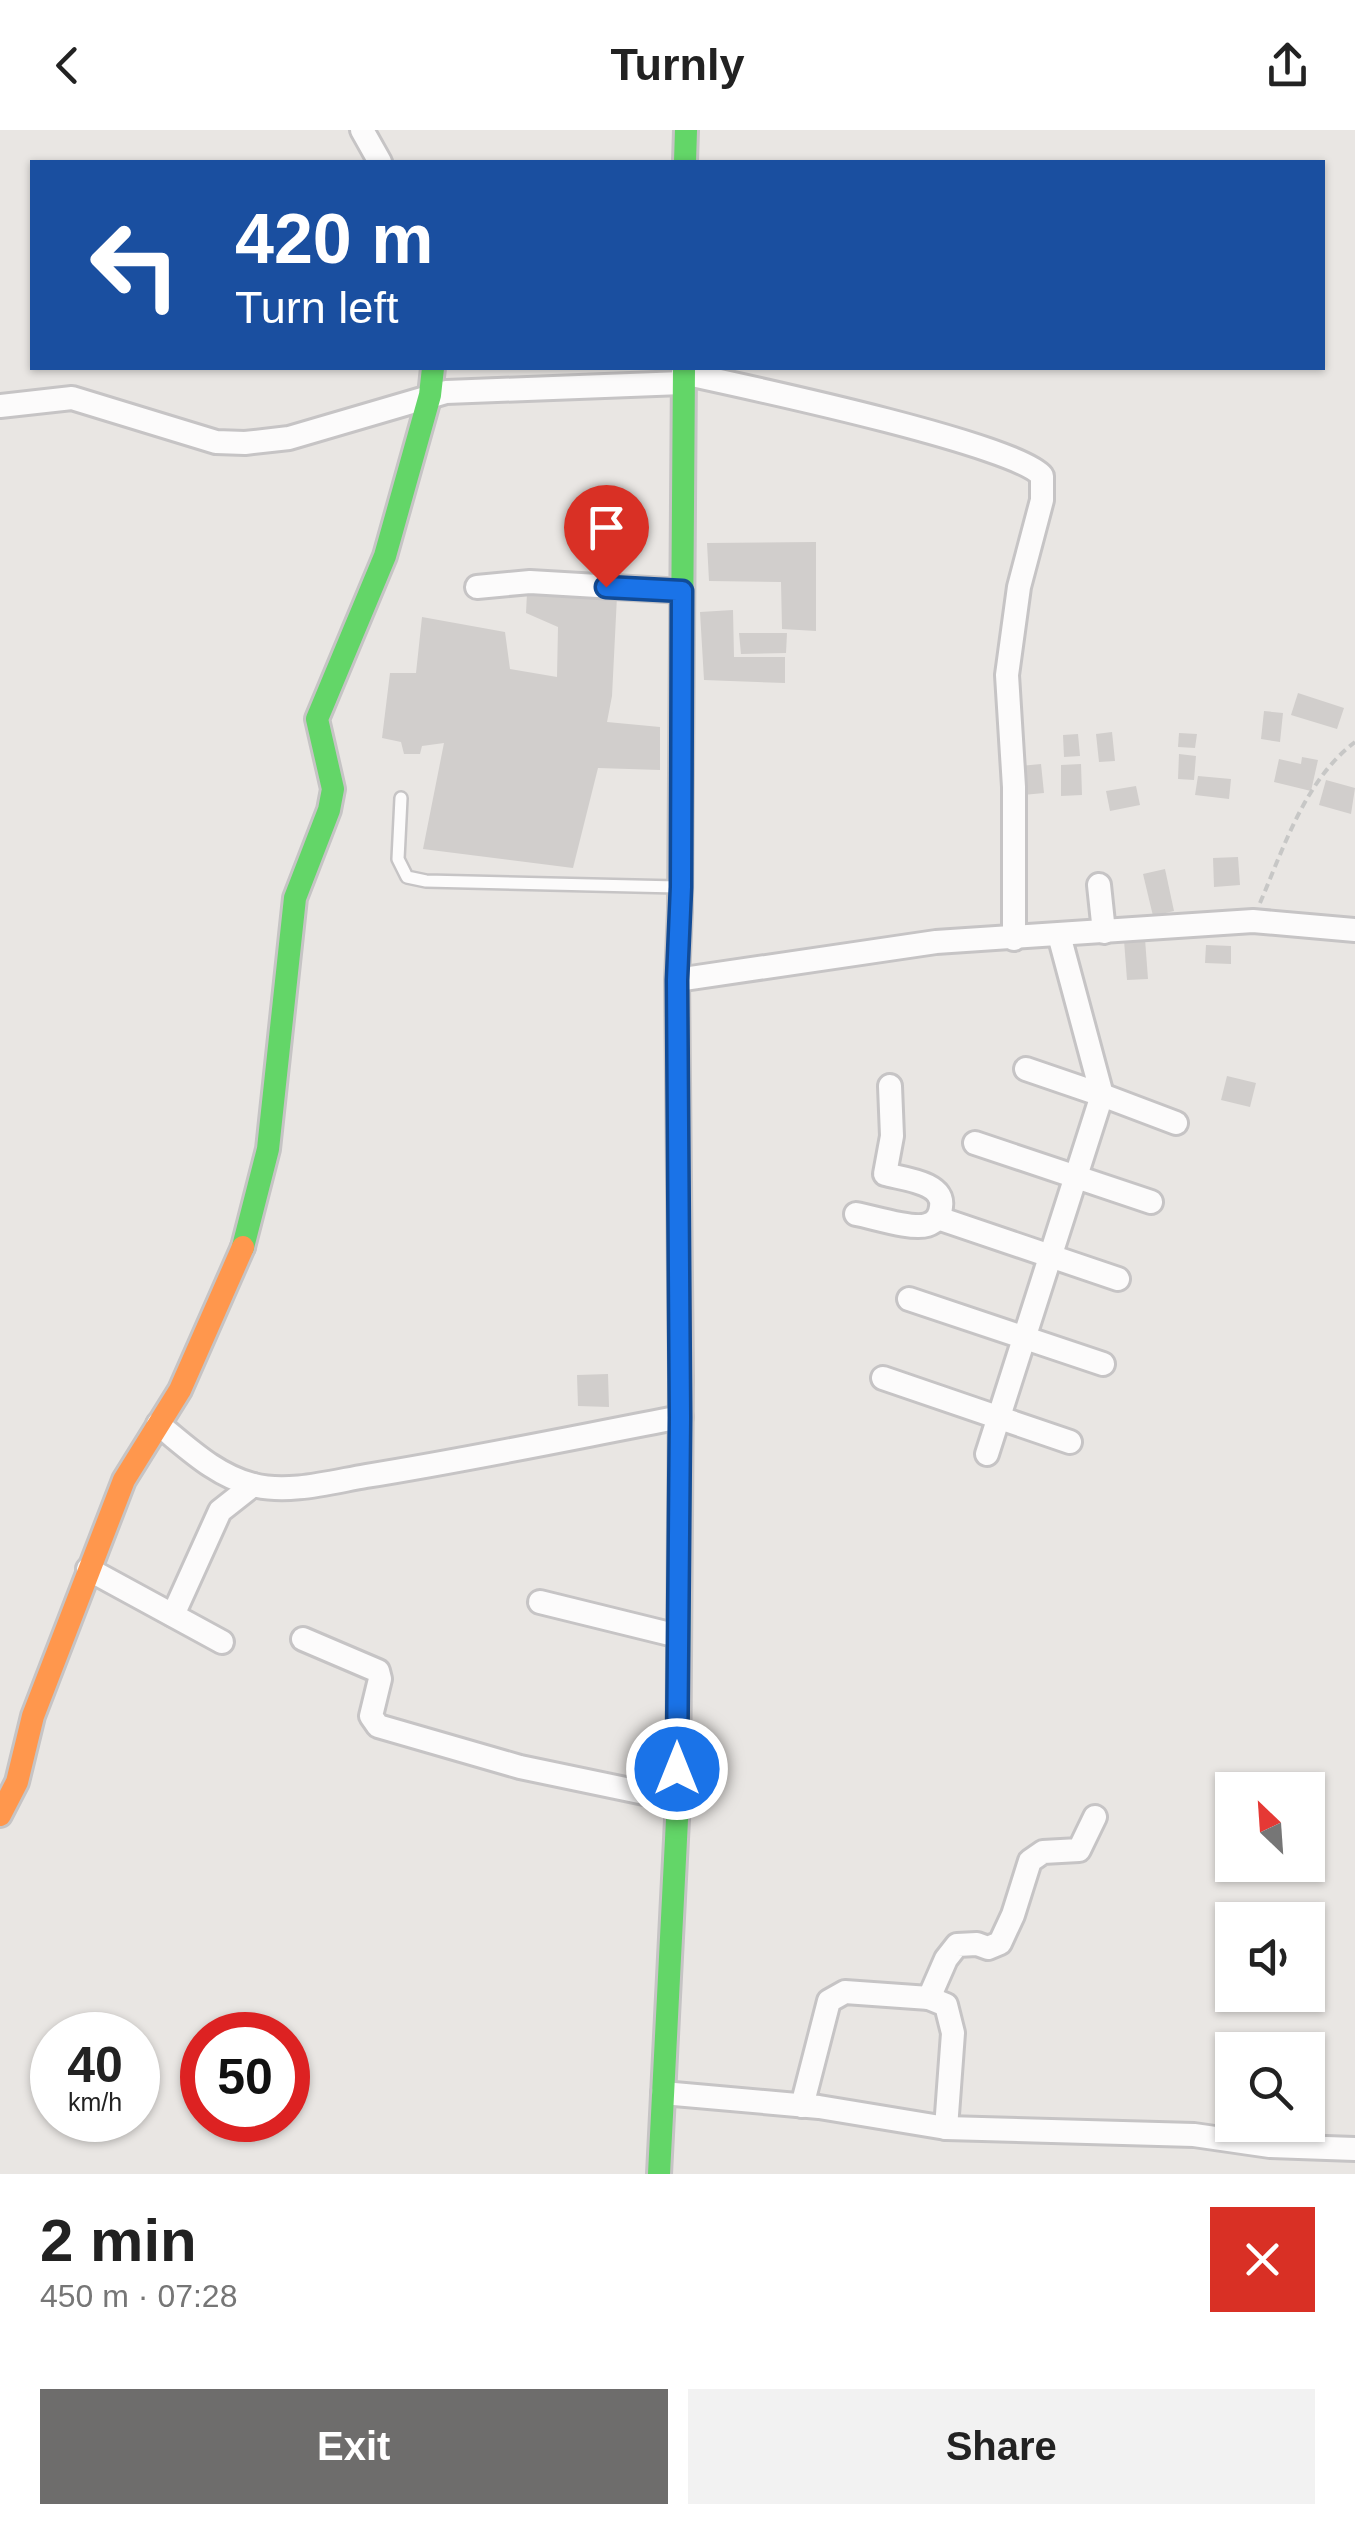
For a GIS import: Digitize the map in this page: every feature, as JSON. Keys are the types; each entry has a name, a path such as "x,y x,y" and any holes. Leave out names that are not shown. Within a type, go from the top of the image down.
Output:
{"main road":[{"path":"685,160 686,130"},
{"path":"0,1814 17,1782 33,1716 124,1480 180,1390 237,1264 268,1148 295,898 329,810 333,789 317,719 385,556 434,370"},
{"path":"659,2174 678,1800 677,980 681,887 683,375"}],"street":[{"path":"362,130 379,160"},
{"path":"0,406 72,398 216,442 245,443 289,438 430,395 683,375 794,397 1026,463 1042,476 1042,500 1020,587 1007,675 1014,787 1014,939"},
{"path":"478,587 530,582 682,591"},
{"path":"1099,885 1104,932"},
{"path":"677,980 936,942 1253,921 1355,930"},
{"path":"987,1454 1102,1095 1058,935"},
{"path":"1026,1069 1176,1123"},
{"path":"890,1086 892,1136 885,1174 933,1188 941,1200 938,1218"},
{"path":"975,1143 1151,1202"},
{"path":"856,1214 922,1226 938,1218 1118,1280"},
{"path":"909,1299 1103,1364"},
{"path":"883,1378 1070,1442"},
{"path":"158,1424 213,1468 253,1485 288,1488 680,1417"},
{"path":"172,1615 220,1512 253,1485"},
{"path":"88,1569 222,1642"},
{"path":"540,1602 678,1636"},
{"path":"304,1638 378,1671 370,1716 378,1726 520,1767 678,1800"},
{"path":"929,1998 946,1959 958,1945 988,1948 1000,1944 1014,1915 1030,1860 1043,1852 1079,1850 1094,1817"},
{"path":"802,2106 825,2009 835,1996 845,1992 929,1998 946,2005 953,2024 946,2128"},
{"path":"663,2094 802,2106 946,2128 1194,2135 1270,2146 1355,2149"}],"lane":[{"path":"401,798 398,859 407,877 681,887"}],"path":[{"path":"1253,921 1314,788 1328,764 1355,742"}],"building":[{"path":"816,542 816,631 782,629 781,582 709,581 707,543"},
{"path":"527,593 617,596 607,722 660,727 660,770 598,768 573,868 423,849 444,743 422,746 420,754 404,754 401,742 382,738 390,673 416,673 422,617 505,632 510,669 557,677 558,627 526,613"},
{"path":"733,610 734,657 785,657 785,683 704,680 700,612"},
{"path":"739,633 787,633 786,653 741,654"},
{"path":"1298,693 1344,708 1337,729 1291,715"},
{"path":"1264,711 1283,713 1280,742 1261,739"},
{"path":"1112,732 1115,761 1099,762 1096,734"},
{"path":"1179,733 1197,734 1195,748 1178,747"},
{"path":"1078,734 1080,756 1064,757 1063,735"},
{"path":"1179,754 1196,756 1194,780 1178,779"},
{"path":"1302,757 1318,760 1311,791 1274,782 1279,759 1301,764"},
{"path":"1041,764 1044,793 1023,795 1020,766"},
{"path":"1081,764 1082,795 1061,796 1061,765"},
{"path":"1198,776 1231,779 1229,799 1195,795"},
{"path":"1326,780 1355,788 1351,814 1319,805"},
{"path":"1136,786 1140,805 1110,811 1106,791"},
{"path":"1238,857 1240,885 1214,887 1213,858"},
{"path":"1165,869 1174,911 1153,916 1143,874"},
{"path":"1145,939 1148,979 1127,980 1124,940"},
{"path":"1206,945 1231,946 1231,964 1205,963"},
{"path":"1227,1076 1256,1083 1250,1107 1221,1100"},
{"path":"608,1374 609,1407 578,1406 577,1375"}],"traffic: fast":[{"path":"685,160 686,130"},
{"path":"243,1247 268,1149 295,898 329,810 333,789 317,719 385,556 430,395 433,370"},
{"path":"680,910 684,370"},
{"path":"659,2174 678,1800 681,1379"}],"traffic: slow":[{"path":"680,910 677,980 681,1379"},
{"path":"0,1815 17,1782 33,1716 124,1480 180,1390 243,1247"}],"route":[{"path":"606,587 682,591 677,980 677,1769"}]}
